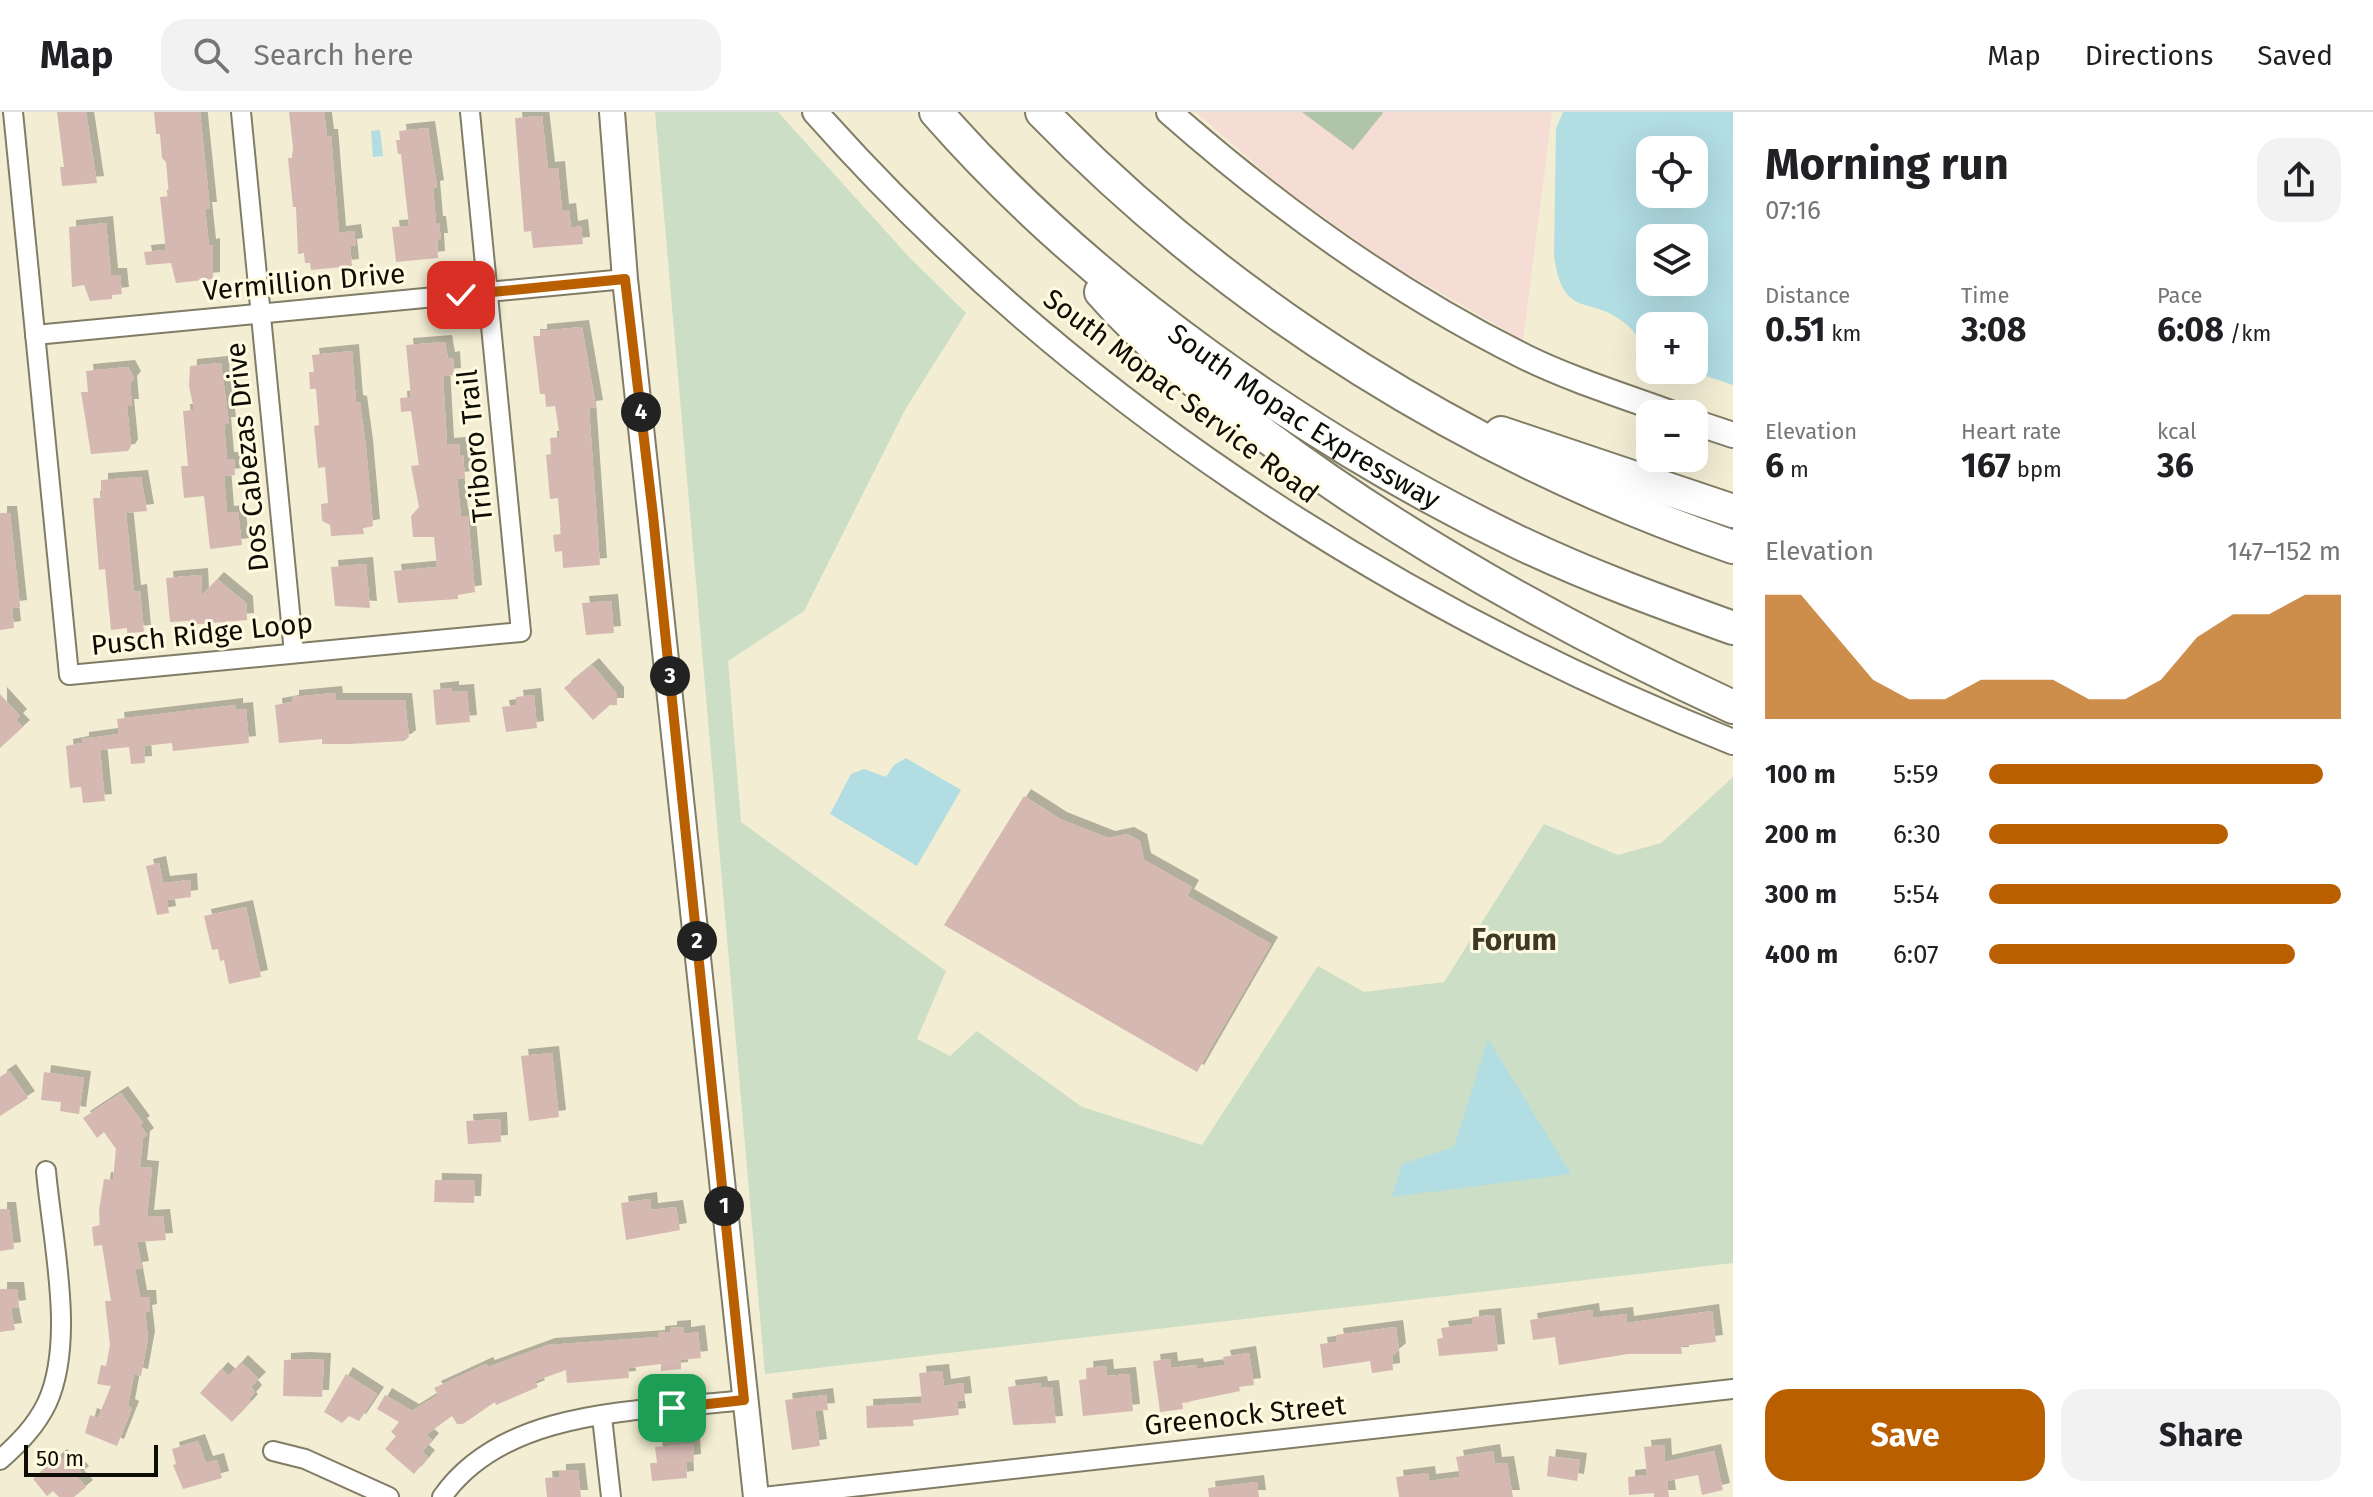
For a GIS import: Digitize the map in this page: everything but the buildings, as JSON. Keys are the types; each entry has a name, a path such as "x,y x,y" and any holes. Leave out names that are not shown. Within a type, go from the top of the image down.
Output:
{"highway":[{"name":"South Mopac Expressway","path":"936,112 1039,220 1167,324 1294,414 1361,457 1520,543 1596,576 1733,628"},
{"path":"1042,112 1135,200 1324,346 1494,447 1624,507 1733,547"},
{"path":"1039,220 1117,310 1191,378 1351,496 1511,595 1733,707"},
{"path":"1441,414 1733,511"}],"street":[{"name":"Pusch Ridge Loop","path":"13,112 69,675 521,632"},
{"name":"Dos Cabezas Drive","path":"241,112 294,653"},
{"name":"Triboro Trail","path":"470,112 521,632"},
{"path":"612,112 625,279 653,515 744,1400 759,1497"},
{"name":"South Mopac Service Road","path":"815,112 903,206 1015,310 1094,376 1222,471 1327,540 1470,622 1571,674 1733,742"},
{"path":"1169,112 1287,211 1386,279 1528,358 1637,400"},
{"name":"Vermillion Drive","path":"35,335 625,279"},
{"path":"1708,427 1733,435"},
{"path":"0,1460 24,1438 47,1403 57,1365 61,1323 46,1171"},
{"name":"Greenock Street","path":"759,1497 1733,1389"},
{"path":"442,1497 456,1478 496,1446 537,1427 744,1400"},
{"path":"602,1417 611,1497"},
{"path":"273,1451 305,1459 389,1497"}],"shaded area":[{"path":"1196,112 1552,112 1523,340 1389,263 1283,188"}],"green space":[{"path":"655,112 778,112 909,257 966,313 906,408 804,611 728,661 741,822 946,971 917,1039 950,1056 977,1031 1082,1107 1202,1145 1318,966 1364,992 1444,982 1544,824 1618,855 1661,843 1733,777 1733,1263 765,1374"},
{"path":"1302,112 1382,112 1383,113 1353,150"}],"water":[{"path":"1563,112 1733,112 1733,385 1708,377 1708,312 1636,312 1636,335 1613,315 1571,298 1558,277 1554,256 1556,129"},
{"path":"380,130 383,156 373,157 371,131"},
{"path":"906,758 961,790 917,866 830,814 851,774 864,769 886,777 894,765"},
{"path":"1488,1039 1571,1174 1392,1197 1402,1164 1454,1147"}],"district":[{"name":"Forum","path":"1514,940"}],"route":[{"path":"461,295 625,279 653,515 744,1400 672,1408"}]}
